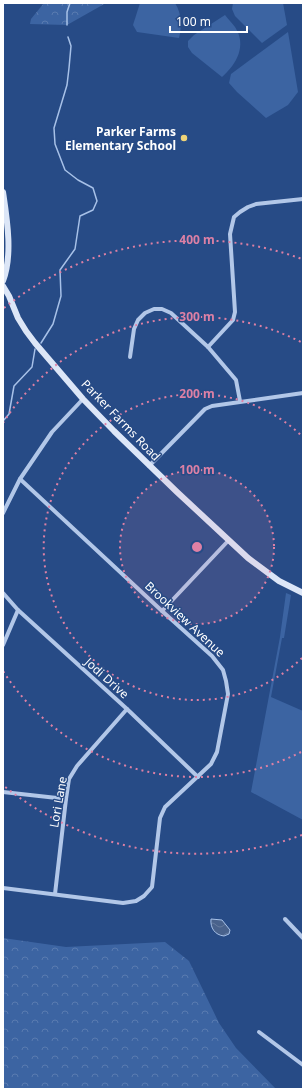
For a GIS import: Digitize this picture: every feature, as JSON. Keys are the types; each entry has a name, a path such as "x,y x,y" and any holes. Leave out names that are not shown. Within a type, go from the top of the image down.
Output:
{"street":[{"path":"3,192 7,219 8,248 3,281"},
{"path":"208,347 233,320 235,312 230,234 234,217 248,207 256,204 303,199"},
{"name":"Parker Farms Road","path":"3,286 18,318 26,331 83,399 149,466 248,558 279,581 303,593"},
{"path":"130,357 134,329 138,320 145,313 154,309 162,309 170,313 208,347 236,380 240,401"},
{"path":"149,466 206,409 212,406 303,393"},
{"path":"3,513 20,479 52,432 83,399"},
{"name":"Brookview Avenue","path":"3,888 123,902 136,901 144,896 152,887 160,818 165,807 211,764 217,752 228,694 223,670 212,656 20,479"},
{"path":"162,611 228,540"},
{"name":"Jodi Drive","path":"3,593 18,610 127,709 198,777"},
{"path":"3,645 18,610"},
{"name":"Lori Lane","path":"55,894 66,799 70,779 77,766 127,709"},
{"path":"3,792 66,799"},
{"path":"285,919 303,938"},
{"path":"259,1032 303,1065"}],"green space":[{"path":"44,3 106,3 67,25 30,24 31,19"},
{"path":"140,3 175,3 181,20 179,38 137,32 133,25"},
{"path":"233,3 283,3 287,25 262,43 235,16 232,9"},
{"path":"225,15 239,34 240,47 236,60 222,77 192,53 188,47 188,41 194,35"},
{"path":"288,32 298,92 288,105 266,118 229,83 231,74"},
{"path":"286,593 291,595 284,638 282,638 271,697 303,711 303,820 251,792 280,637"},
{"path":"3,938 66,947 165,942 189,961 219,1023 236,1048 276,1089 3,1089"}],"water":[{"path":"211,919 222,920 230,930 229,934 224,936 216,933 211,925"}],"waterway":[{"path":"67,25 67,12 70,3"},
{"path":"41,343 53,324 61,296 60,270 75,249 80,216 93,210 97,201 93,188 78,180 65,170 55,144 54,128 67,85 71,46 68,37"},
{"path":"3,421 9,414 14,386 32,367 35,349"}],"place":[{"name":"Parker Farms Elementary School","path":"184,138"}]}
